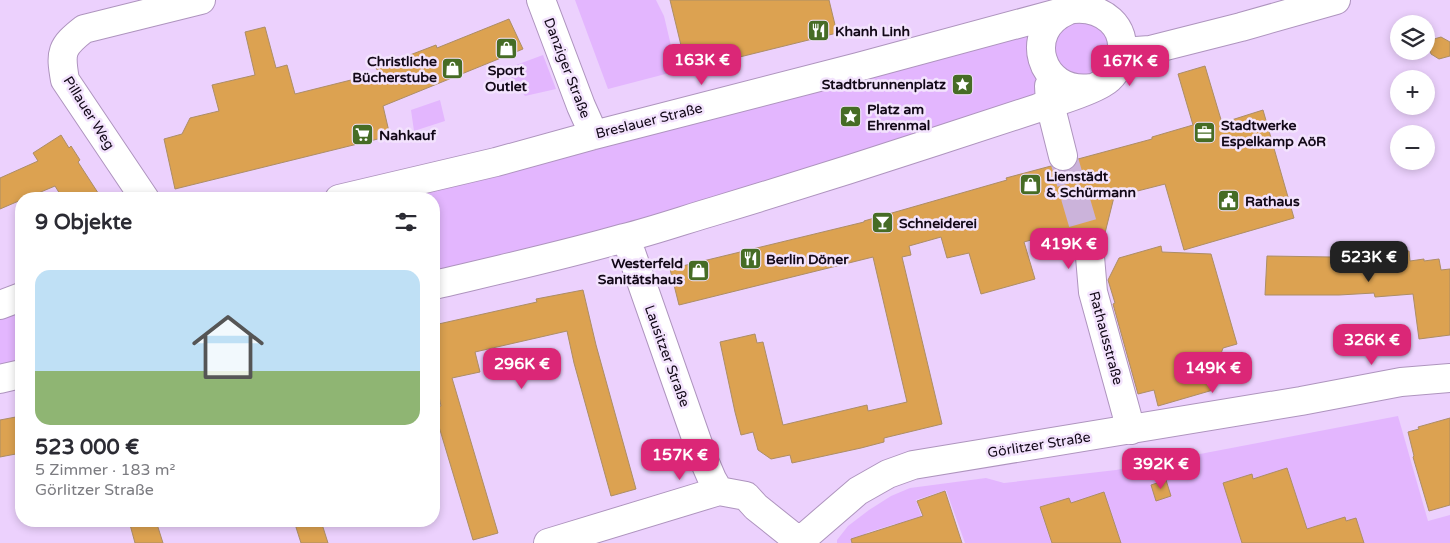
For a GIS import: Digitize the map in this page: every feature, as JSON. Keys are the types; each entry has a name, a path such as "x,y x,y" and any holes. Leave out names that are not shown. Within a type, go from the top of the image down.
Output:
{"street":[{"name":"Pillauer Weg","path":"140,192 65,80 62,58 69,41 84,29 201,0"},
{"name":"Danziger Straße","path":"541,0 581,106 594,135"},
{"path":"440,284 626,238 847,171 1093,88 1113,74 1120,64 1122,52 1150,50 1242,27 1336,0"},
{"name":"Breslauer Straße","path":"369,192 496,162 1073,9 1090,8 1109,18 1117,27 1121,39 1122,52"},
{"path":"1073,9 1060,14 1050,22 1043,34 1041,47 1042,61 1048,72 1057,82 1068,88 1081,90 1093,88"},
{"path":"1048,72 1050,104 1064,156"},
{"name":"Lausitzer Straße","path":"626,238 703,458 719,491"},
{"name":"Rathausstraße","path":"1089,245 1092,292 1131,430"},
{"path":"0,306 15,300"},
{"path":"0,378 15,375"},
{"name":"Görlitzer Straße","path":"800,542 858,491 888,474 913,465 1131,430 1401,382 1450,378"},
{"path":"548,543 719,491 746,496 756,507 800,542"}],"shaded area":[{"path":"575,0 656,0 664,16 677,71 608,89"},
{"path":"1085,16 1113,40 1101,72 1038,96 549,250 440,274 440,192 397,192"},
{"path":"543,55 556,89 525,96 505,69"},
{"path":"440,100 445,121 414,131 411,110"},
{"path":"15,309 15,366 0,370 0,315"},
{"path":"1398,416 1428,521 1450,515 1450,543 965,543 946,490 916,500 926,530 900,539 895,524 866,533 869,543 837,543 837,540 848,526 869,510 891,496 910,488 986,478 1004,483 1116,470"}],"building":[{"path":"670,0 829,0 837,33 687,70"},
{"path":"509,19 523,49 383,106 390,136 175,189 164,139 182,134 190,118 219,111 212,85 255,75 245,32 265,27 276,68 287,65 295,94 379,73 376,68 436,45 437,48"},
{"path":"1441,37 1450,42 1450,56 1439,59 1435,56 1435,39"},
{"path":"1205,66 1222,123 1263,110 1294,218 1184,250 1165,184 1114,197 1104,237 1096,231 1088,229 1075,238 1074,245 1072,246 1059,232 1024,242 1035,279 981,294 969,253 947,258 941,237 909,246 911,255 902,257 942,424 884,438 884,442 861,448 792,463 790,455 771,459 758,450 753,432 741,435 720,342 755,334 757,343 763,342 783,425 867,405 868,411 907,402 873,257 679,305 670,269 864,222 1051,166 1058,171 1067,171 1074,167 1078,159 1152,139 1152,137 1193,125 1178,74"},
{"path":"61,135 80,160 78,162 97,192 59,192 55,186 41,192 15,192 15,203 0,209 0,178 38,161 33,153"},
{"path":"1161,246 1162,252 1211,254 1237,344 1223,348 1218,362 1208,376 1213,390 1158,406 1154,390 1138,394 1108,280 1119,258"},
{"path":"1409,251 1410,261 1439,259 1441,270 1450,269 1450,335 1419,339 1413,294 1375,297 1374,293 1265,295 1267,256 1332,257"},
{"path":"583,290 596,345 636,489 611,496 567,331 475,352 480,372 452,378 498,533 473,540 440,430 440,324 537,302 536,299"},
{"path":"15,417 15,454 0,457 0,420"},
{"path":"1450,418 1450,505 1429,511 1413,457 1408,432 1419,429 1418,427"},
{"path":"1287,468 1307,529 1345,517 1346,521 1356,518 1364,543 1242,543 1223,483 1252,474 1253,479"},
{"path":"1166,480 1171,496 1156,501 1151,485"},
{"path":"945,491 962,543 852,543 851,539 923,516 917,501"},
{"path":"1104,492 1121,543 1052,543 1040,507 1069,498 1071,503"},
{"path":"131,527 158,527 163,543 135,543"},
{"path":"296,527 323,527 328,543 301,543"}],"tunnel":[{"path":"1063,156 1089,245"}],"place":[{"name":"Khanh Linh","path":"819,31"},
{"name":"Sport Outlet","path":"506,48"},
{"name":"Christliche Bücherstube","path":"453,69"},
{"name":"Stadtbrunnenplatz","path":"962,84"},
{"name":"Platz am Ehrenmal","path":"851,117"},
{"name":"Stadtwerke Espelkamp AöR","path":"1205,133"},
{"name":"Nahkauf","path":"363,135"},
{"name":"Lienstädt & Schürmann","path":"1030,184"},
{"name":"Rathaus","path":"1229,201"},
{"name":"Schneiderei","path":"883,223"},
{"name":"Berlin Döner","path":"750,259"},
{"name":"Westerfeld Sanitätshaus","path":"699,271"}]}
